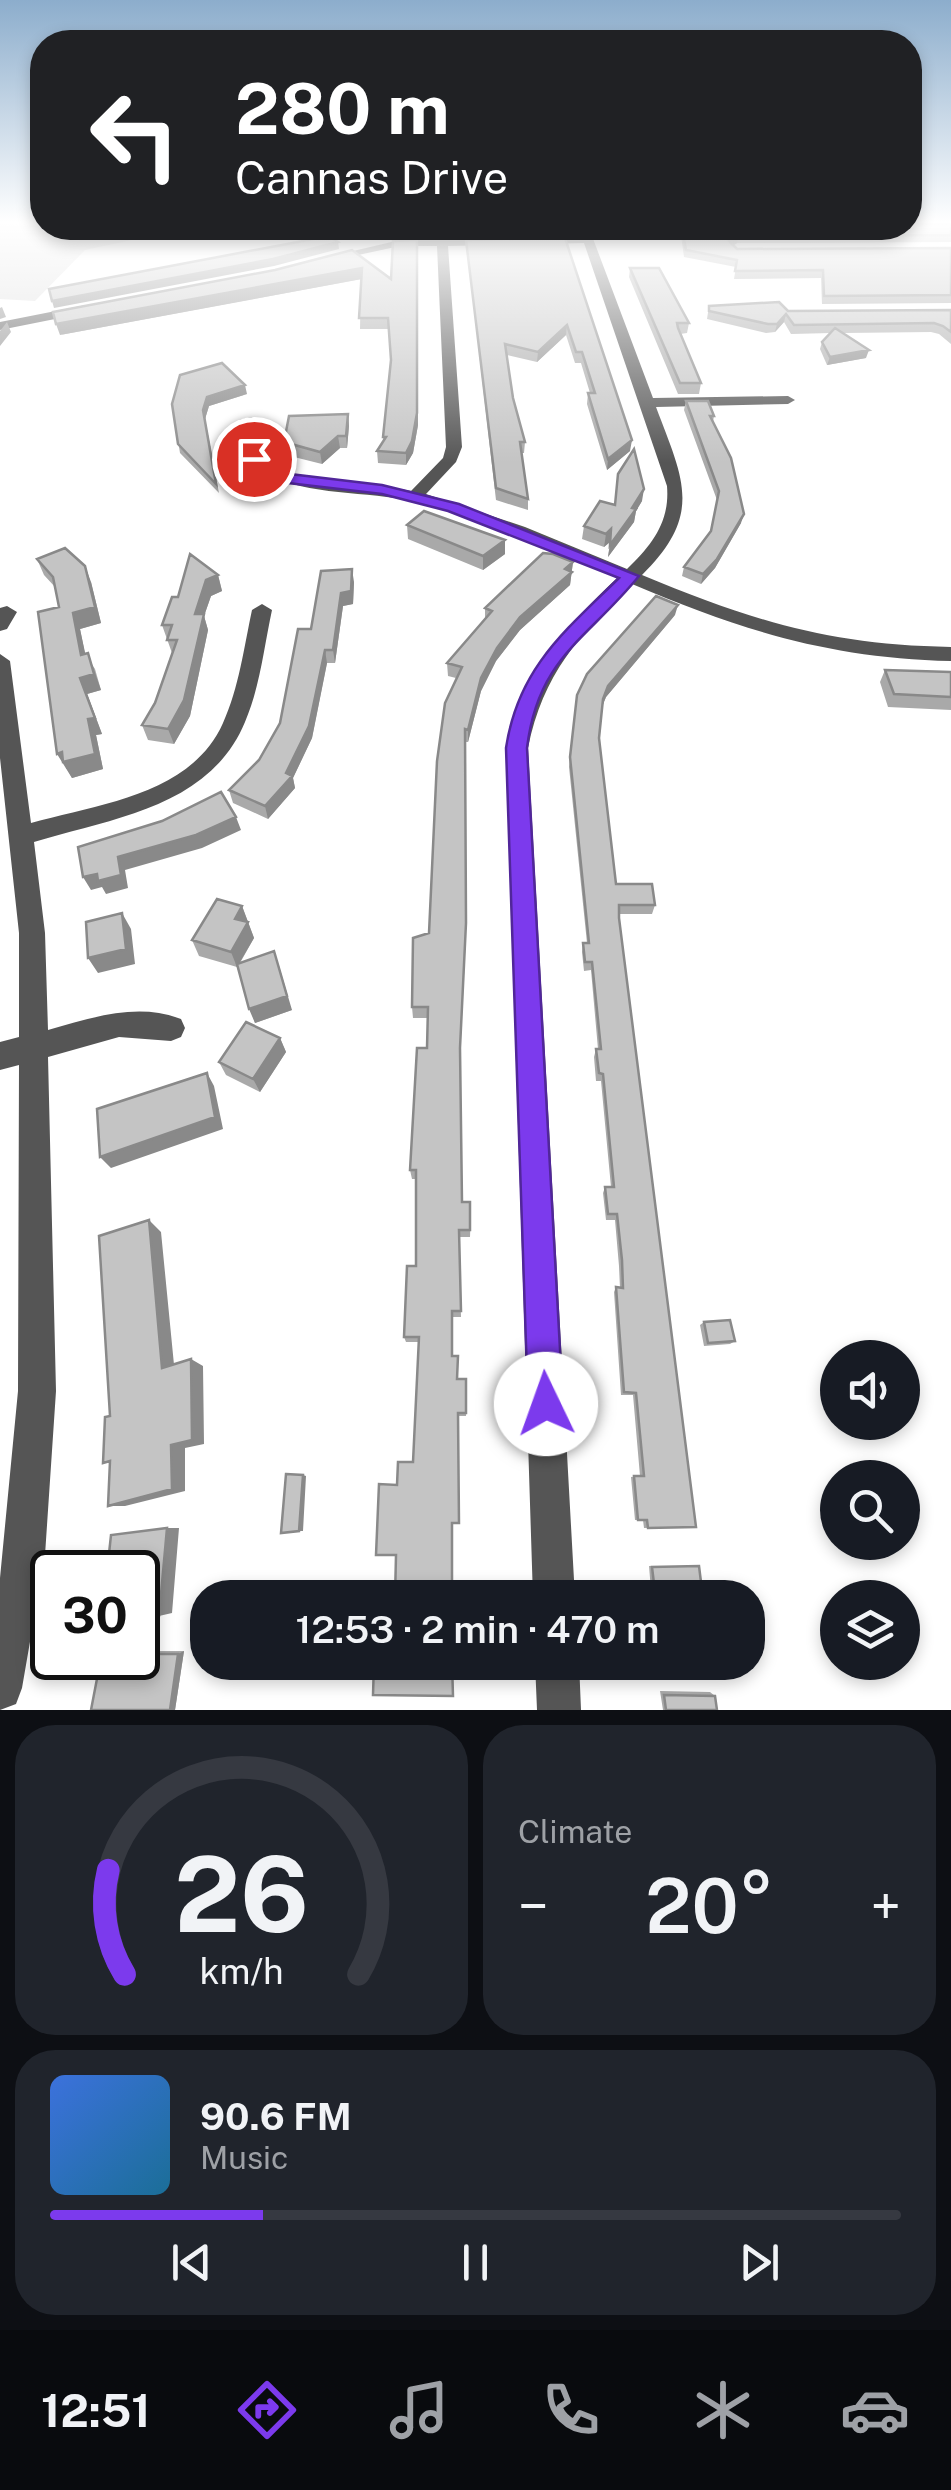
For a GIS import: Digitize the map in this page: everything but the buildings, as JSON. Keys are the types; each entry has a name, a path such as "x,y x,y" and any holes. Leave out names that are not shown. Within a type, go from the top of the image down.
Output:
{"street":[{"path":"415,496 450,459 454,447 446,304"},
{"path":"553,1580 517,748 520,720 540,671 667,536 677,504 673,474 612,304"},
{"path":"0,326 106,306"},
{"path":"648,403 788,400"},
{"path":"247,420 254,428 250,442 254,459 272,473 301,481 415,496 763,628 812,642 887,652 951,654"},
{"path":"20,836 158,796 212,763 231,735 262,610"},
{"path":"0,662 32,933 36,1448 26,1556 0,1688"},
{"path":"0,1056 119,1024 171,1028"},
{"path":"558,1680 559,1710"}],"route":[{"path":"254,459 272,473 288,478 382,490 454,508 630,576 540,671 520,720 517,748 546,1404"}]}
